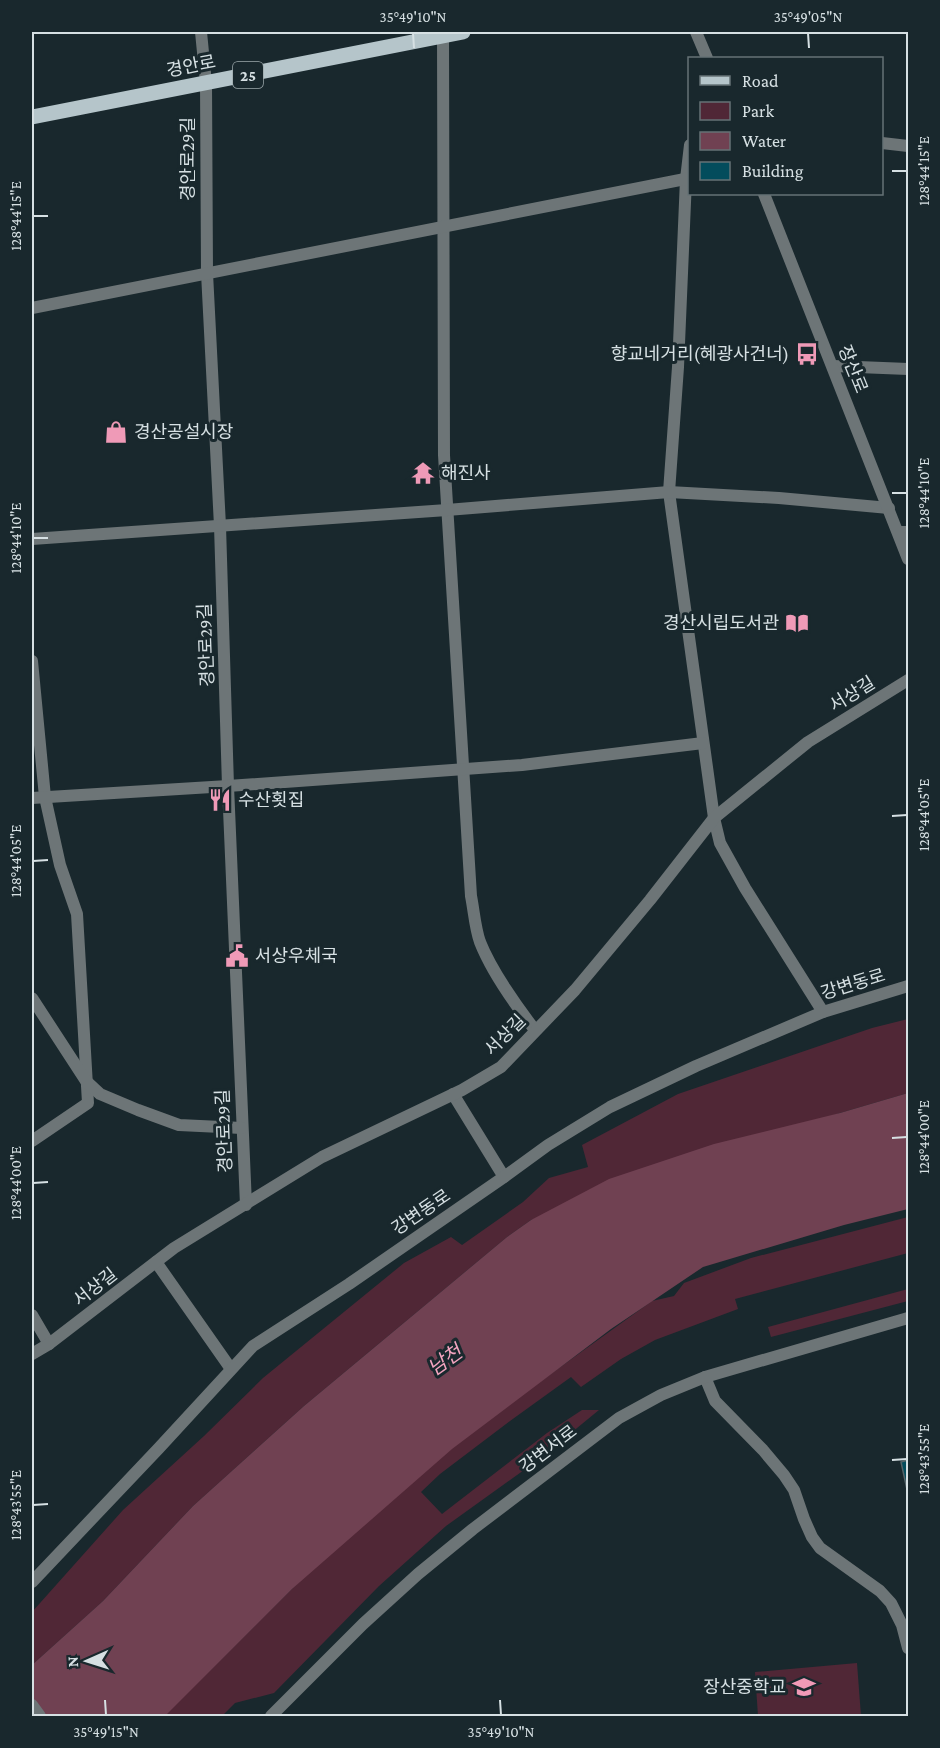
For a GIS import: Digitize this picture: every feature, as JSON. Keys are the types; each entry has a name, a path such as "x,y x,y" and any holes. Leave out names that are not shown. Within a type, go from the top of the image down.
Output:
{"main road":[{"name":"경안로","path":"32,117 463,32"}],"street":[{"name":"경안로29길","path":"201,32 206,84 207,273 220,526 228,786 246,1205"},
{"path":"443,36 444,454 471,896 480,942 506,988 535,1030"},
{"path":"698,37 698,57"},
{"path":"698,37 707,57"},
{"path":"883,143 909,146"},
{"path":"32,308 688,179 669,492 714,818 720,843 823,1012"},
{"name":"장산로","path":"764,195 889,508 903,532 909,559"},
{"path":"832,366 909,369"},
{"path":"32,539 669,492 778,498 889,508"},
{"path":"32,661 45,797 60,865 76,914 88,1103 32,1141"},
{"name":"서상길","path":"32,1354 49,1344 174,1248 322,1157 453,1094 501,1067 574,990 714,818 808,742 909,680"},
{"path":"32,798 522,765 703,743"},
{"name":"강변동로","path":"32,1582 253,1346 349,1284 548,1145 610,1107 696,1066 823,1012 909,986"},
{"path":"32,998 86,1081 100,1094 179,1125 242,1128"},
{"path":"453,1094 504,1177"},
{"path":"156,1262 231,1370"},
{"path":"32,1316 49,1344"},
{"name":"강변서로","path":"272,1716 363,1624 418,1574 473,1529 619,1418 661,1395 705,1377 909,1318"},
{"path":"705,1377 715,1401 763,1450 794,1490 812,1537 820,1548 880,1591 891,1603 902,1625 909,1648"},
{"path":"32,1705 40,1716"}],"green space":[{"path":"908,1019 908,1093 840,1113 531,1220 507,1237 304,1406 193,1506 103,1601 32,1665 32,1612 123,1510 263,1378 404,1263 451,1237 462,1245 523,1202 549,1178 588,1167 582,1145 678,1094 872,1028"},
{"path":"908,1217 908,1253 735,1299 738,1309 655,1340 621,1359 581,1387 571,1377 440,1474 421,1492 442,1514 547,1433 582,1410 599,1410 538,1460 446,1526 379,1586 274,1693 235,1703 222,1716 164,1716 309,1572 398,1491 495,1414 652,1301 674,1296 684,1283 751,1258"},
{"path":"908,1289 908,1301 771,1337 768,1327"},
{"path":"857,1663 861,1716 758,1716 755,1672"}],"water":[{"name":"남천","path":"908,1093 908,1209 844,1225 703,1267 611,1329 452,1449 292,1589 165,1716 32,1716 32,1665 103,1601 193,1506 304,1406 507,1237 531,1220 609,1179 714,1144 840,1113"}],"building":[{"path":"908,1460 908,1494 901,1462"}],"place":[{"name":"향교네거리(혜광사건너)","path":"807,354"},
{"name":"경산공설시장","path":"116,432"},
{"name":"해진사","path":"423,473"},
{"name":"경산시립도서관","path":"797,623"},
{"name":"수산횟집","path":"220,800"},
{"name":"서상우체국","path":"237,956"},
{"name":"장산중학교","path":"804,1687"}]}
